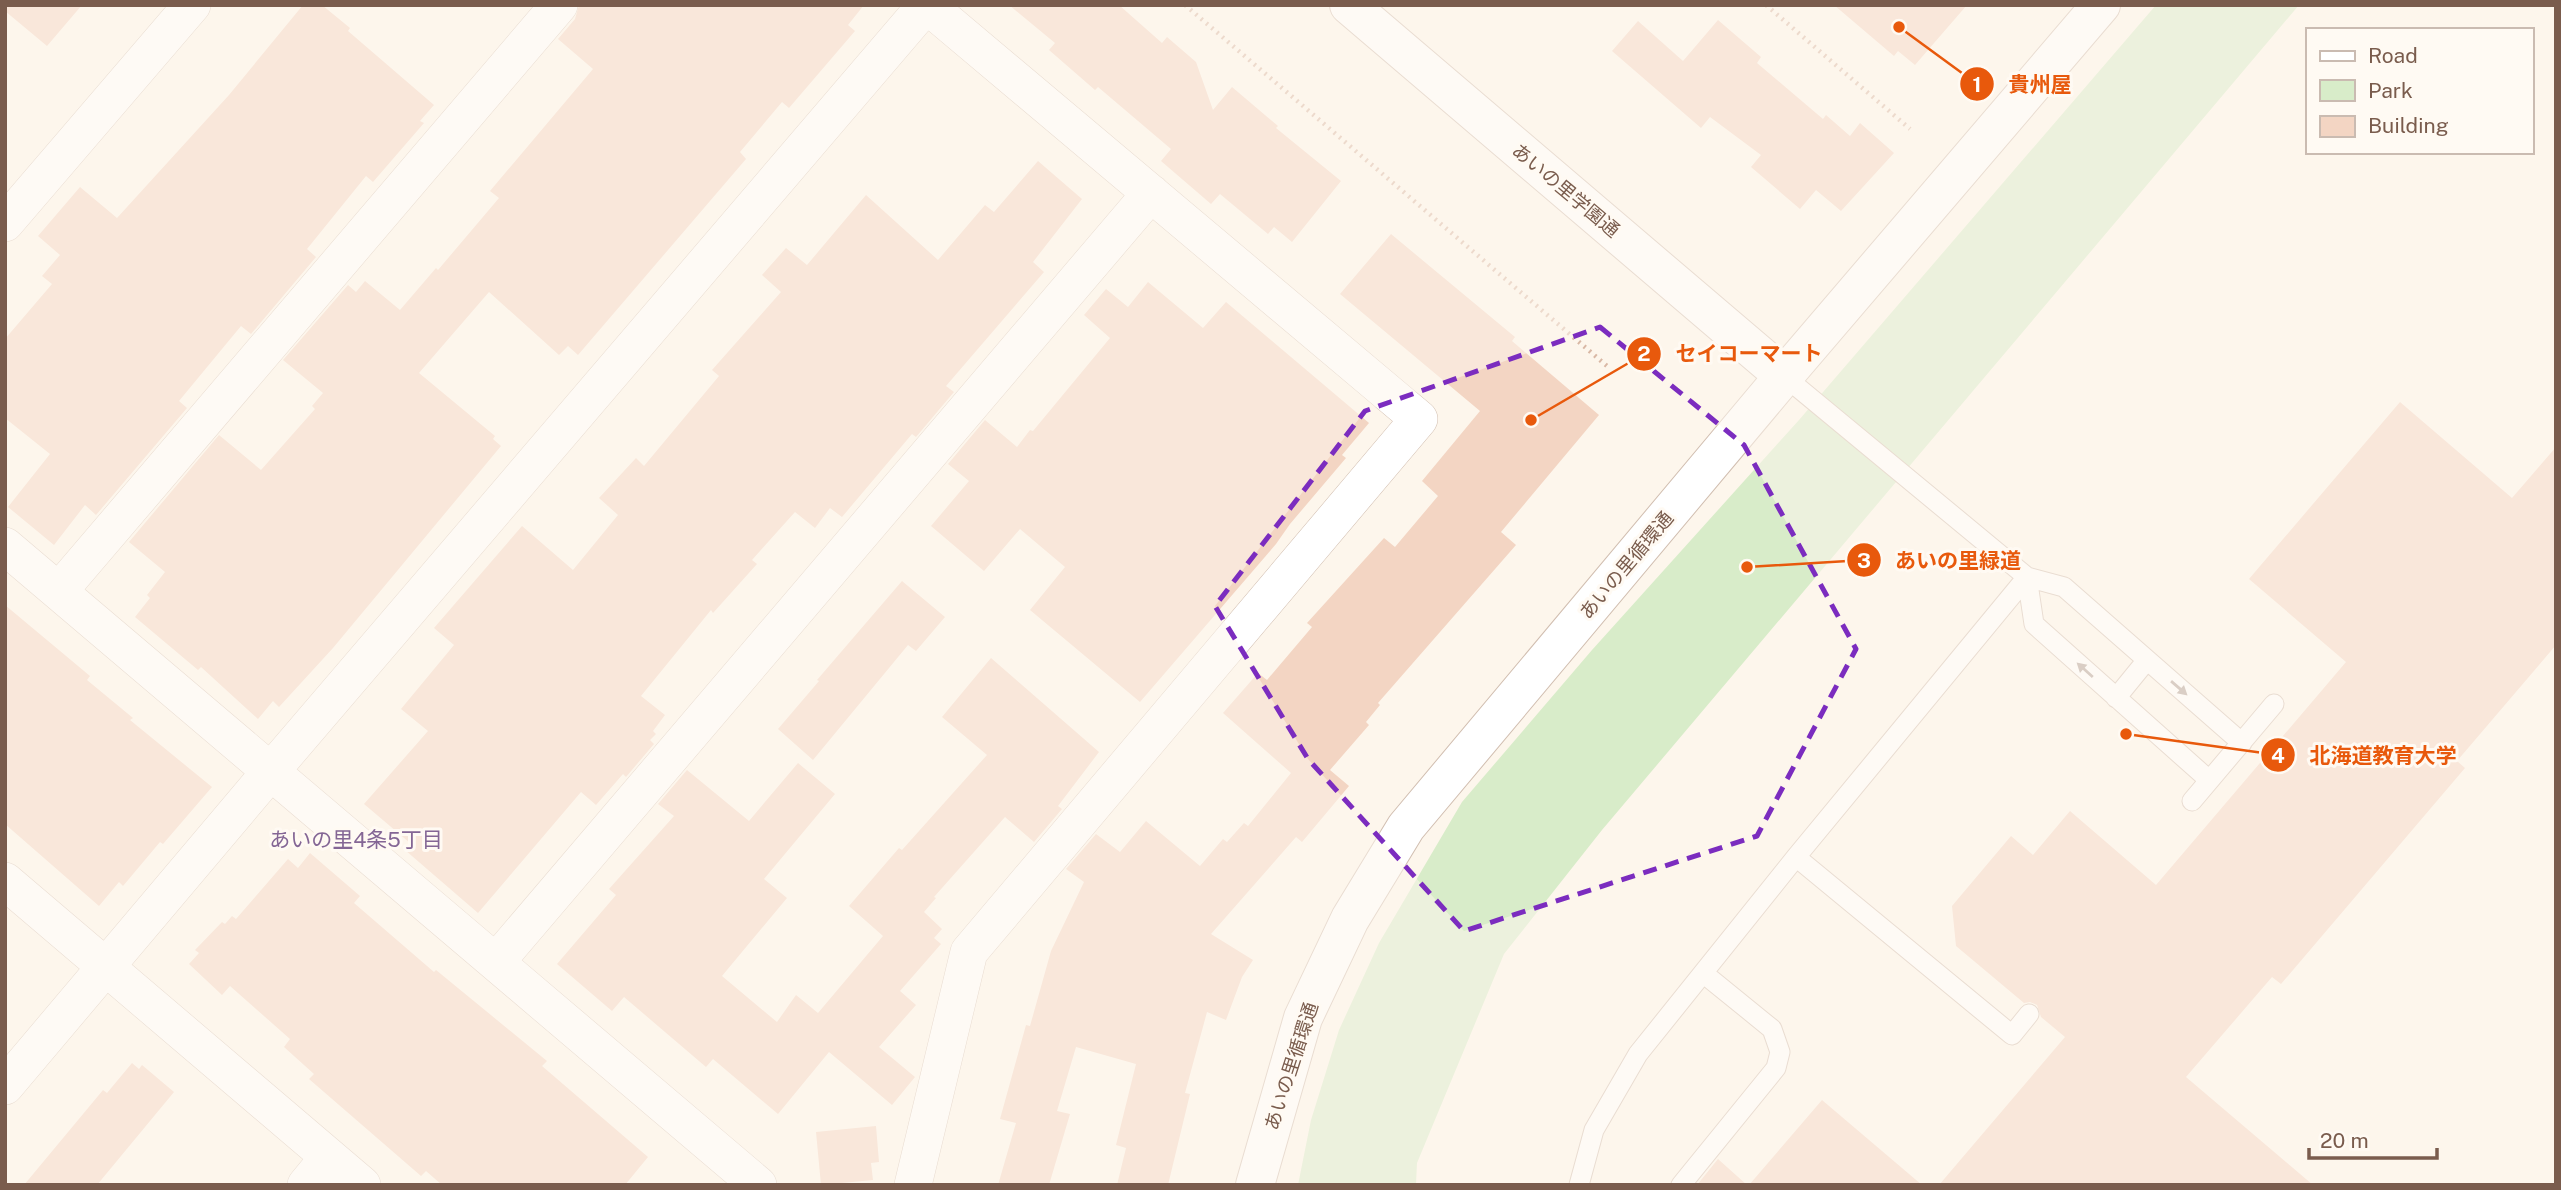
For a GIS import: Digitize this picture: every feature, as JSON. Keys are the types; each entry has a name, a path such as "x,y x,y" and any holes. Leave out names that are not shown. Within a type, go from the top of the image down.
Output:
{"street":[{"path":"5,223 192,5"},
{"path":"59,591 559,5"},
{"path":"5,1086 926,5 1419,419 969,953 913,1185"},
{"name":"あいの里学園通","path":"1349,5 1784,376"},
{"name":"あいの里循環通","path":"1255,1185 1303,1018 1350,919 1406,827 1784,376 2101,5"},
{"path":"496,962 1152,193"},
{"path":"5,546 758,1185"},
{"path":"5,881 362,1185"},
{"path":"306,1185 329,1157"}],"lane":[{"path":"1784,376 2027,578 2064,587 2242,743"},
{"path":"2027,578 2034,624 2209,780"},
{"path":"1579,1185 1594,1130 1638,1054 1796,857 2027,578"},
{"path":"2116,698 2147,660"},
{"path":"2192,801 2274,704"},
{"path":"1796,857 2012,1035 2029,1014"},
{"path":"1681,1185 1776,1068 1780,1052 1772,1029 1703,973"}],"path":[{"path":"1185,5 1607,366"},
{"path":"1766,5 1910,129"}],"highlighted area":[{"path":"1600,327 1744,445 1856,649 1757,836 1464,931 1308,759 1215,606 1365,411"}],"green space":[{"path":"2156,5 2299,5 1602,830 1504,954 1417,1163 1416,1185 1298,1185 1311,1120 1339,1030 1379,943 1462,802 1592,650 1799,420"}],"building":[{"path":"5,5 82,5 47,46 5,11"},
{"path":"303,5 322,5 434,105 420,121 424,123 373,182 366,176 307,249 316,257 251,334 241,326 179,401 187,408 96,515 85,505 54,545 8,507 50,454 5,418 5,339 52,284 42,276 60,255 38,236 80,187 117,218 229,95"},
{"path":"579,5 864,5 848,25 855,31 789,108 782,102 740,152 746,159 578,355 568,346 559,355 489,292 419,373 495,436 493,439 501,446 333,648 279,707 273,701 258,719 201,667 198,670 135,617 150,598 147,595 165,572 129,542 219,435 261,470 315,409 312,406 323,393 283,360 348,285 356,292 365,281 400,310 499,198 490,191 593,69 558,39 575,19"},
{"path":"1009,5 1119,5 1162,43 1167,37 1196,62 1213,110 1232,87 1278,126 1276,128 1341,181 1292,242 1274,227 1268,234 1220,194 1211,204 1161,161 1171,149 1098,87 1095,90 1049,50 1055,43"},
{"path":"1834,5 1967,5 1915,65 1898,51 1894,56"},
{"path":"1718,20 1761,57 1757,63 1823,119 1826,115 1850,136 1860,123 1894,153 1841,211 1816,190 1800,209 1751,167 1761,155 1710,117 1701,128 1612,51 1638,21 1683,61"},
{"path":"1038,161 1082,199 1033,262 1044,272 946,386 954,392 916,437 912,434 842,517 830,508 815,528 795,512 752,560 757,564 713,613 711,610 641,696 665,715 653,731 656,734 650,740 654,744 626,777 623,774 596,805 581,792 478,913 405,850 410,843 364,804 428,731 401,709 454,645 434,628 522,526 573,570 618,515 599,498 636,458 644,466 719,376 712,370 781,292 762,275 786,248 807,265 866,195 938,260 985,205 994,212"},
{"path":"1391,234 1515,337 1512,341 1599,415 1501,532 1516,545 1378,703 1380,705 1366,722 1369,725 1330,770 1349,786 1302,842 1296,837 1211,934 1253,960 1242,977 1226,1020 1207,1012 1185,1093 1190,1094 1168,1185 1117,1185 1126,1148 1116,1145 1136,1064 1076,1047 1057,1111 1070,1114 1049,1185 998,1185 1016,1123 1000,1119 1026,1025 1030,1026 1051,951 1084,882 1066,869 1096,834 1120,852 1146,821 1200,866 1223,839 1227,842 1244,823 1248,826 1291,773 1223,713 1258,673 1267,680 1312,627 1307,623 1384,538 1395,547 1438,496 1422,481 1480,411 1340,294"},
{"path":"1148,282 1203,328 1226,302 1369,423 1342,455 1346,458 1276,544 1140,702 1030,610 1065,567 1020,529 984,571 931,526 969,481 948,464 985,420 1017,447 1110,338 1084,315 1106,289 1128,307"},
{"path":"2400,402 2512,498 2556,447 2556,645 2457,761 2465,768 2281,984 2272,977 2186,1077 2313,1185 1939,1185 2065,1037 2041,1017 2037,1005 2024,1003 1956,946 1952,906 2011,836 2033,855 2070,811 2156,885 2346,662 2249,579"},
{"path":"902,581 945,617 916,651 908,645 813,760 778,729"},
{"path":"5,605 90,676 87,680 133,718 130,720 212,787 163,844 160,842 123,886 119,882 99,906 5,824"},
{"path":"991,658 1099,752 1058,806 1062,809 1034,842 1005,817 934,897 936,898 924,912 942,929 934,938 941,944 900,991 916,1005 879,1047 915,1077 892,1105 829,1052 778,1114 713,1059 706,1067 624,997 612,1011 557,964 616,895 609,889 674,816 658,804 687,770 749,821 798,763 835,794 764,879 787,898 722,976 777,1022 796,995 818,1013 883,936 849,906 899,848 902,850 987,755 942,717"},
{"path":"310,853 360,896 354,903 434,972 436,970 547,1061 542,1066 648,1157 625,1185 442,1185 426,1171 421,1176 309,1079 314,1074 284,1047 290,1039 230,986 222,995 189,964 199,953 195,950 222,922 225,924 232,916 236,919 288,859 298,868"},
{"path":"132,1063 139,1069 142,1065 174,1092 97,1185 24,1185 103,1090 107,1093"},
{"path":"1822,1100 1922,1185 1749,1185"},
{"path":"876,1126 879,1162 871,1163 873,1180 821,1185 816,1132"},
{"path":"1718,1159 1747,1185 1697,1185"}],"place":[{"name":"貴州屋","path":"1899,27"},
{"name":"セイコーマート","path":"1531,420"},
{"name":"あいの里緑道","path":"1747,567"},
{"name":"北海道教育大学","path":"2126,734"}],"district":[{"name":"あいの里4条5丁目","path":"356,840"}]}
